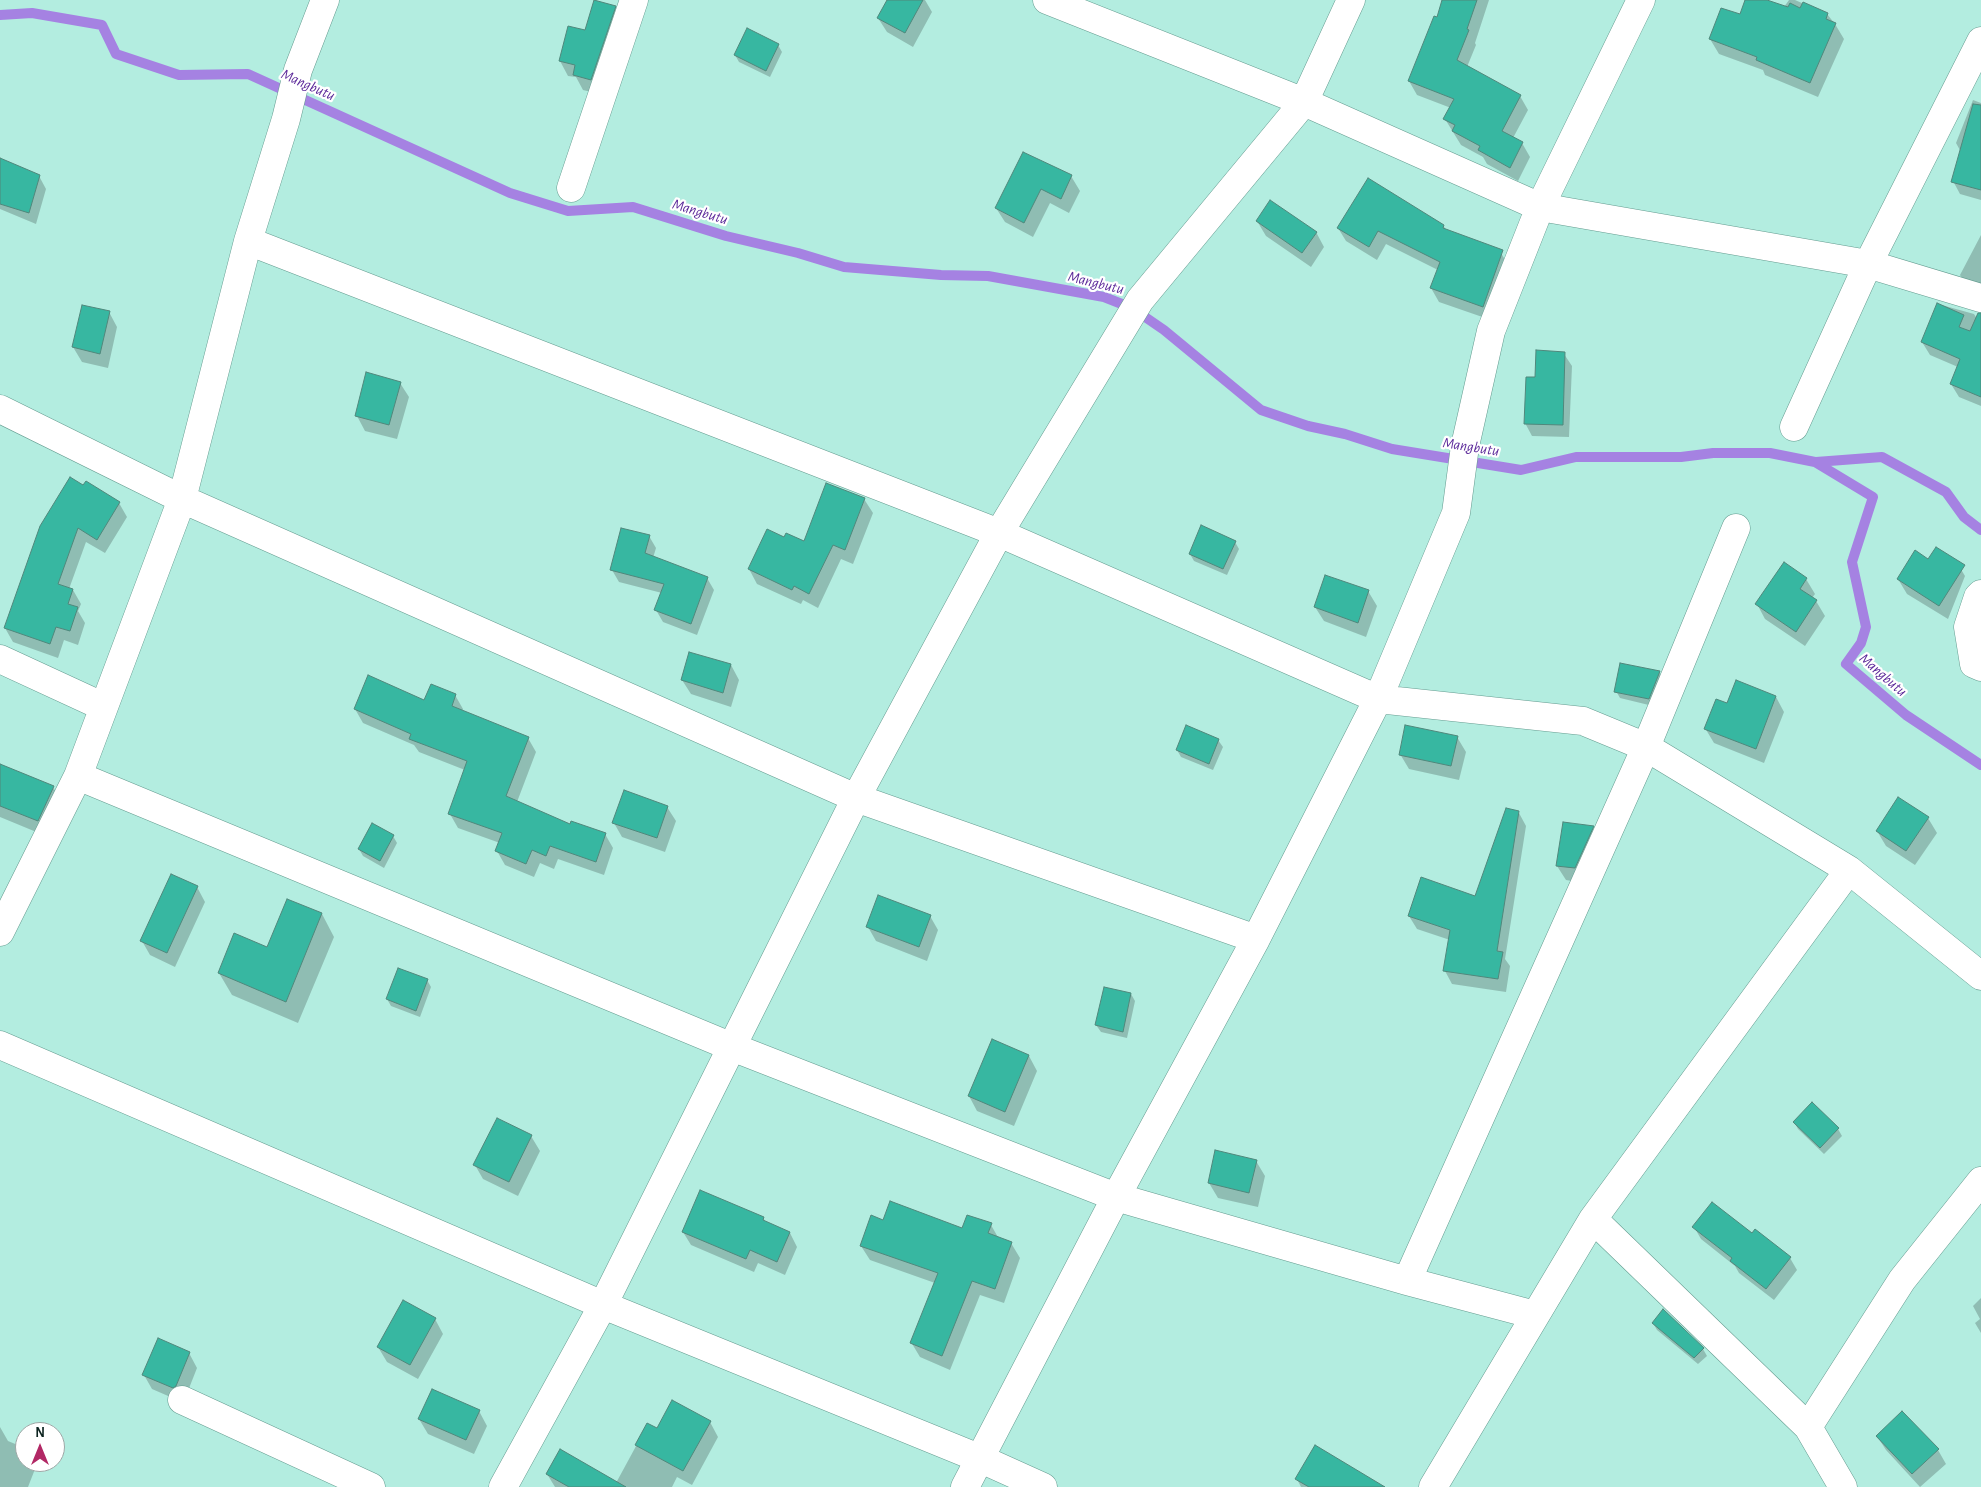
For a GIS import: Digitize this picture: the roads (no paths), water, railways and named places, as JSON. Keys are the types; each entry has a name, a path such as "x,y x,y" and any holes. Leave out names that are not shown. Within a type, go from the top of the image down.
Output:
{"street":[{"path":"0,932 78,776 182,499 248,242 286,119 298,70 324,0"},
{"path":"571,188 634,0"},
{"path":"1048,0 1304,102 1540,207 1868,264 1981,298"},
{"path":"503,1487 603,1305 856,798 999,533 1140,300 1304,102 1351,0"},
{"path":"965,1487 1116,1197 1256,939 1378,699 1456,513 1464,446 1491,331 1540,207 1641,0"},
{"path":"1794,427 1868,264 1981,41"},
{"path":"248,242 999,533 1378,699 1583,721 1646,747 1849,870 1981,976"},
{"path":"0,408 182,499 856,798 1256,939"},
{"path":"1407,1280 1646,747 1736,528"},
{"path":"1981,594 1978,597 1968,627 1974,664 1981,667"},
{"path":"0,659 104,707"},
{"path":"78,776 732,1048 1116,1197 1535,1315"},
{"path":"1433,1487 1593,1219 1849,870"},
{"path":"0,1045 603,1305 981,1459 1043,1487"},
{"path":"1808,1427 1902,1280 1981,1181"},
{"path":"1593,1219 1808,1427 1843,1487"},
{"path":"182,1400 370,1487"}],"waterway":[{"name":"Mangbutu","path":"0,15 32,13 102,25 116,54 179,75 248,74 510,193 568,211 633,207 726,236 798,253 844,267 941,275 988,276 1104,297 1132,308 1164,330 1261,410 1308,426 1345,434 1392,449 1521,470 1576,457 1681,457 1713,453 1770,453 1815,462 1873,497 1852,562 1866,627 1861,643 1846,664 1906,715 1981,765"},
{"path":"1816,462 1882,457 1946,492 1964,517 1981,530"}]}
